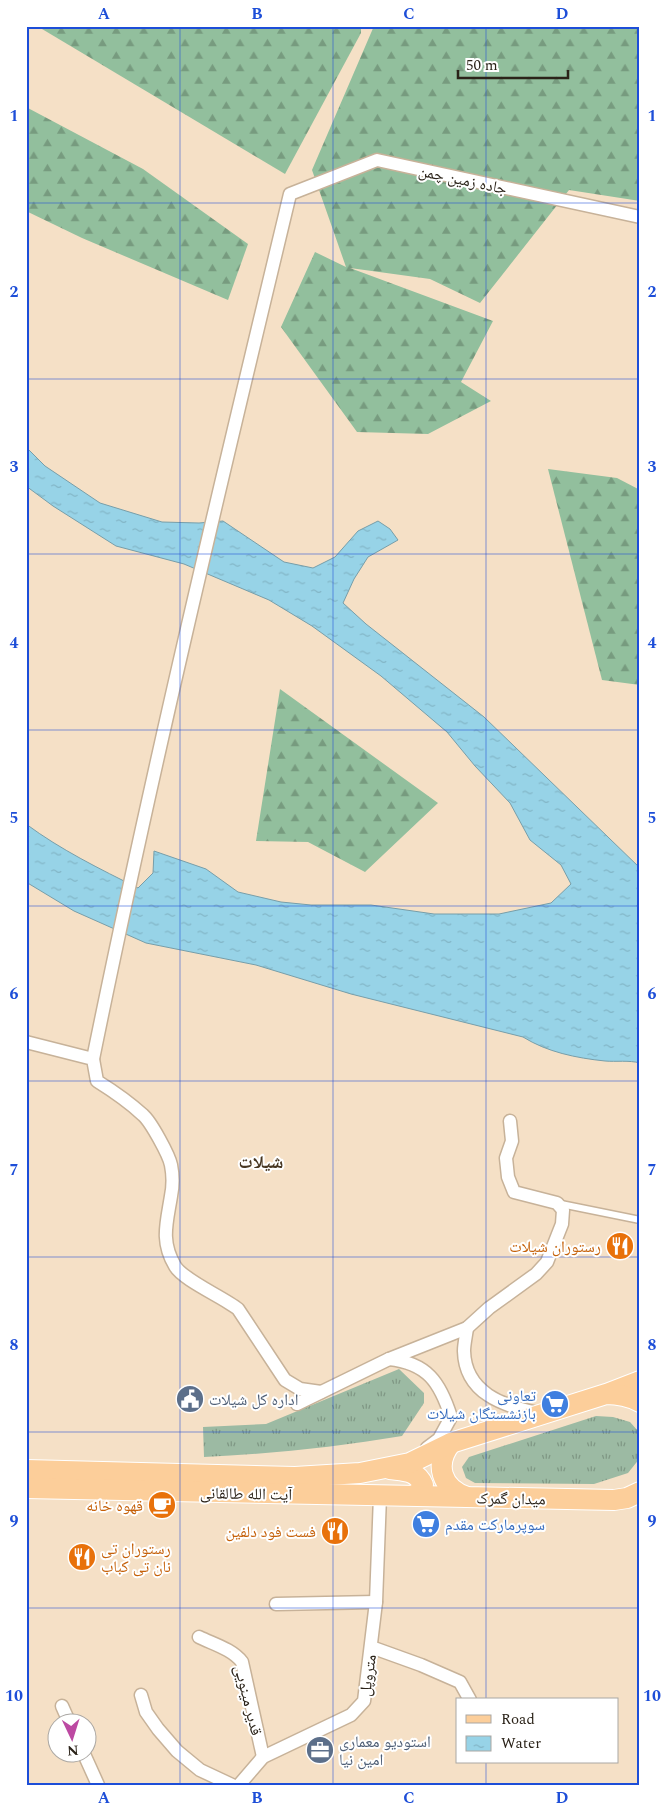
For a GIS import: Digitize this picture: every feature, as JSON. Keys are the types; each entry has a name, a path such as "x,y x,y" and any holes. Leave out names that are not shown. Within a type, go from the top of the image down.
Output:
{"main road":[{"path":"451,1442 606,1394 640,1381"},
{"path":"606,1394 619,1394 640,1402"},
{"name":"آیت الله طالقانی","path":"26,1470 295,1477 360,1473 410,1463 451,1442"},
{"name":"میدان گمرک","path":"451,1442 443,1455 442,1471 448,1485 466,1497 614,1500 627,1498 640,1492"},
{"path":"386,1469 413,1473 419,1476 423,1485 422,1490 416,1495"},
{"name":"آیت الله طالقانی","path":"26,1488 466,1497"}],"street":[{"name":"جاده زمین چمن","path":"93,1059 115,948 213,515 290,194 377,160 640,218"},
{"path":"26,1042 93,1059 97,1081 125,1099 145,1116 171,1164 173,1180 165,1224 168,1250 176,1268 196,1284 227,1300 238,1309 284,1380 300,1389 322,1392"},
{"path":"296,1404 389,1359 467,1328 490,1308 536,1274 548,1262 562,1224 563,1210 557,1203 514,1192 508,1177 506,1158 512,1141 510,1121"},
{"path":"467,1328 464,1349 465,1361 478,1388 494,1400 542,1414"},
{"path":"389,1359 403,1360 427,1372 445,1397 451,1417 438,1439 410,1463"},
{"name":"متروپل","path":"239,1785 263,1757 352,1715 364,1701 376,1602 380,1496"},
{"path":"276,1604 376,1602"},
{"name":"قدیر مینویی","path":"199,1637 232,1652 242,1662 263,1757"},
{"path":"372,1647 420,1664 460,1682 469,1698"},
{"path":"141,1695 146,1712 177,1751 200,1770 232,1785"},
{"path":"62,1706 66,1714"},
{"path":"89,1764 98,1785"}],"lane":[{"path":"557,1203 640,1220"}],"green space":[{"path":"37,26 361,26 361,33 285,174"},
{"path":"374,26 640,26 640,201 569,190 480,303 430,279 350,268 493,321 461,382 491,401 428,434 357,432 281,327 315,252 346,267 312,170"},
{"path":"26,107 143,169 248,244 228,300 82,238 26,211"},
{"path":"548,469 617,478 640,490 640,685 602,680"},
{"path":"280,689 438,803 365,872 308,842 256,841"},
{"path":"399,1369 424,1393 424,1403 402,1436 303,1450 204,1457 203,1427 266,1424"},
{"path":"596,1416 613,1417 630,1422 638,1431 640,1458 628,1473 594,1484 475,1483 466,1478 462,1467 469,1457"}],"water":[{"path":"26,447 45,466 100,503 162,522 199,523 223,521 284,562 313,568 335,557 358,531 378,521 390,529 398,540 368,557 354,579 343,603 366,624 484,717 640,868 640,1063 594,1060 562,1054 542,1047 523,1037 351,994 256,965 146,943 74,911 26,882 26,824 67,851 138,888 153,873 154,851 206,869 238,892 281,902 311,905 371,905 434,914 499,914 551,903 571,884 561,865 530,840 510,803 475,766 447,732 381,676 312,626 269,600 184,564 116,546 53,506 26,486"}],"place":[{"name":"رستوران شیلات","path":"620,1246"},
{"name":"اداره کل شیلات","path":"190,1399"},
{"name":"تعاونی بازنشستگان شیلات","path":"555,1404"},
{"name":"قهوه خانه","path":"162,1505"},
{"name":"سوپرمارکت مقدم","path":"426,1524"},
{"name":"فست فود دلفین","path":"335,1531"},
{"name":"رستوران تی نان تی کباب","path":"82,1557"},
{"name":"استودیو معماری امین نیا","path":"320,1750"}],"district":[{"name":"شیلات","path":"261,1162"}]}
